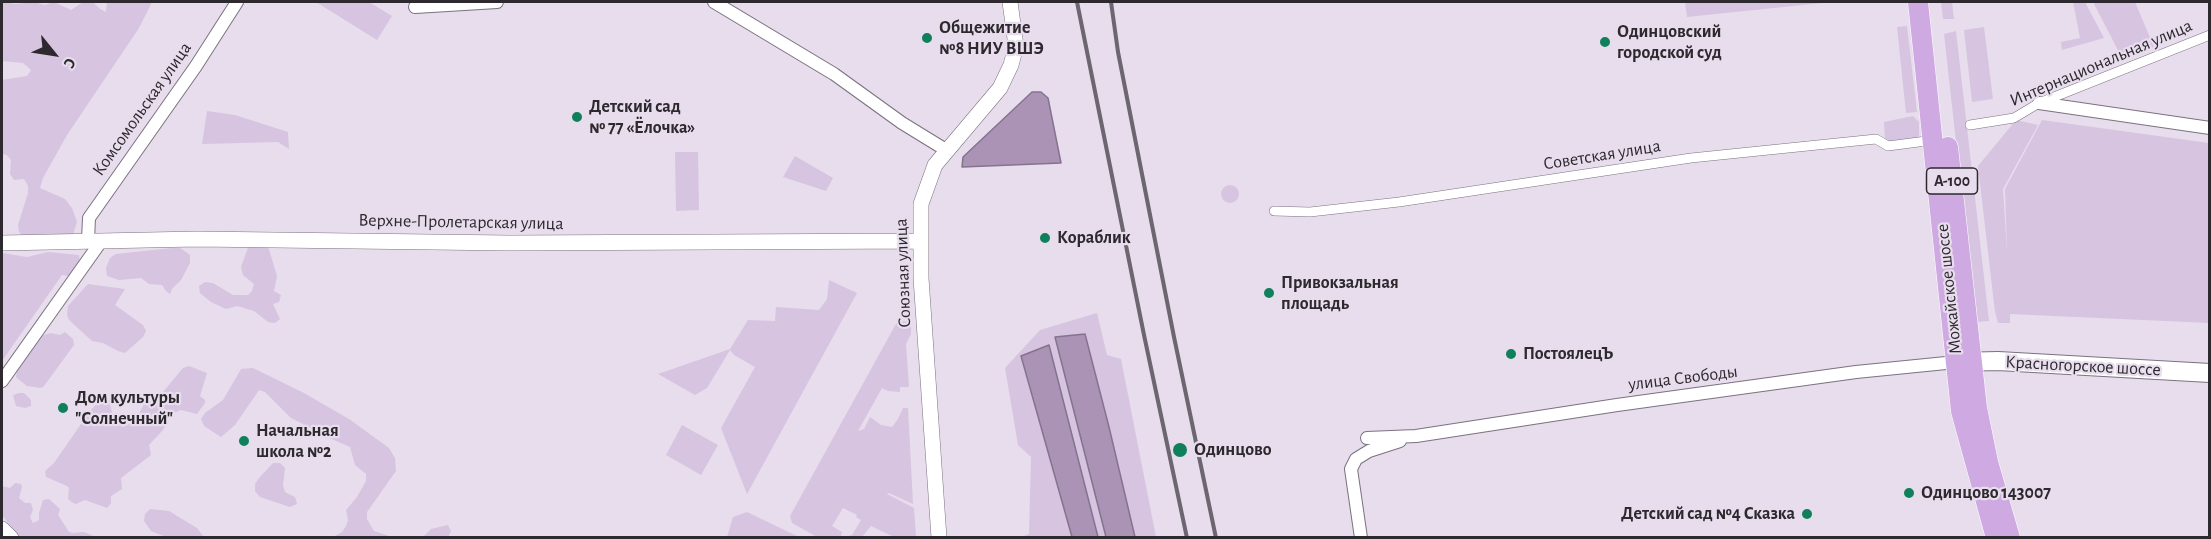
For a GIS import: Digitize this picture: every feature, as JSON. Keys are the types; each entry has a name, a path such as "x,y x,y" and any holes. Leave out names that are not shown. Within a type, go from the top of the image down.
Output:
{"main road":[{"name":"Можайское шоссе","path":"1918,2 1964,362 1977,408 1988,462 2010,537"},
{"name":"Можайское шоссе","path":"1931,2 1964,362 1961,411 1996,537"},
{"name":"Красногорское шоссе","path":"1964,362 1998,360 2210,373"}],"street":[{"name":"Комсомольская улица","path":"2,381 95,240 89,218 196,66 237,2"},
{"path":"415,7 497,2"},
{"path":"714,2 834,74 902,123 946,150"},
{"name":"Союзная улица","path":"939,537 920,241 921,204 935,165 1000,88 1011,65 1016,46 1010,2"},
{"name":"Интернациональная улица","path":"1970,125 2014,118 2039,104 2210,35"},
{"path":"2039,104 2210,128"},
{"name":"Советская улица","path":"1275,211 1310,212 1399,202 1691,158 1876,139 1888,146 1934,140"},
{"name":"Верхне-Пролетарская улица","path":"2,243 95,240 377,240 509,243 920,241"},
{"name":"улица Свободы","path":"1361,537 1351,469 1368,445 1617,405 1856,372 1964,362"},
{"path":"2,529 10,537"}],"shaded area":[{"path":"2,2 16,4 33,2 45,5 54,2 71,10 83,2 93,2 106,12 107,2 152,2 139,28 67,135 43,178 40,188 65,199 72,208 77,222 73,235 24,237 19,232 18,225 28,186 24,179 14,180 10,174 11,160 7,155 2,154 2,80 27,76 31,70 23,63 2,61"},
{"path":"316,2 369,2 392,16 377,40"},
{"path":"1685,2 1832,2 1687,17"},
{"path":"1941,2 1952,2 1954,19 1943,19"},
{"path":"2073,2 2085,2 2104,38 2062,50 2061,42 2080,38"},
{"path":"2093,2 2135,2 2154,47 2122,58"},
{"path":"1907,26 1917,112 1906,113 1897,27"},
{"path":"1984,27 1993,99 1972,102 1964,30"},
{"path":"1956,31 1989,321 1976,322 1944,34"},
{"path":"1032,92 1041,92 1048,98 1061,163 962,167 963,157"},
{"path":"207,111 235,115 288,132 289,149 278,142 202,144"},
{"path":"1913,116 1919,122 1919,139 1893,145 1885,140 1884,122"},
{"path":"2016,120 2038,125 2003,189 2007,252 2005,189 2042,120 2209,143 2209,323 2010,314 2010,323 1998,323 1978,166"},
{"path":"675,152 698,152 699,210 676,211"},
{"path":"795,156 833,178 826,191 783,177"},
{"path":"1230,185 1238,190 1239,194 1234,202 1230,203 1222,198 1221,194 1226,186"},
{"path":"249,245 268,246 277,276 274,291 281,295 279,302 273,304 280,319 275,323 268,322 254,311 237,306 226,309 211,302 200,293 199,286 205,282 213,283 233,295 248,295 254,284 243,275 241,267"},
{"path":"180,248 190,255 190,263 170,294 162,285 149,284 141,278 119,280 107,276 106,268 110,258 116,254"},
{"path":"48,252 79,255 80,262 69,276 62,275 2,361 2,253 27,257"},
{"path":"829,280 857,293 747,494 721,428 755,367 734,355 730,350 707,388 695,395 658,374 730,349 748,320 775,321 776,307 819,310 827,299"},
{"path":"88,284 125,289 115,305 143,325 146,331 143,337 125,353 103,343 92,341 69,320 68,306"},
{"path":"1097,313 1107,355 1121,359 1156,537 1135,537 1085,334 1056,338 1106,537 1098,537 1048,345 1021,357 1072,537 1021,537 1029,534 1031,457 1018,445 1005,368 1040,330"},
{"path":"911,321 911,334 906,344 909,387 900,387 900,392 882,388 858,431 864,429 870,417 881,425 892,427 903,408 908,408 913,504 887,494 914,508 916,537 894,537 871,526 862,537 844,537 852,535 861,520 856,517 857,515 843,508 832,526 842,532 841,536 817,537 792,523 790,516 897,322"},
{"path":"65,332 73,339 74,345 44,386 41,388 27,386 16,377 17,370 41,336 51,333 60,335"},
{"path":"1085,334 1135,537 1106,537 1055,337"},
{"path":"1049,345 1098,537 1072,537 1021,356"},
{"path":"189,366 207,373 200,396 205,403 197,414 181,410 171,414 163,430 149,445 151,455 121,478 122,489 111,496 111,503 107,508 85,500 73,503 68,499 69,488 67,486 46,477 45,471 54,463 90,411 102,398 109,401 115,423 123,427 135,421 144,404 158,398 183,368"},
{"path":"253,368 304,393 349,419 389,448 395,458 396,471 367,512 367,519 374,531 392,537 333,537 342,532 346,526 348,520 346,510 366,481 366,474 355,465 350,447 327,437 319,429 311,428 291,418 265,392 259,390 235,425 221,437 204,426 201,419 205,413 223,400 241,369"},
{"path":"24,393 31,400 31,406 25,408 16,406 13,395"},
{"path":"682,425 718,445 701,475 666,455"},
{"path":"273,463 280,463 285,468 283,485 285,492 295,497 297,504 290,507 260,497 255,491 255,484"},
{"path":"15,483 21,484 22,487 19,498 25,503 31,503 33,510 30,517 33,523 39,520 43,500 49,499 60,509 58,515 69,532 84,532 96,537 19,537 2,515 2,486 10,488"},
{"path":"150,509 169,511 197,528 204,537 166,537 151,531 144,521 145,514"},
{"path":"747,512 799,537 727,537 733,517"},
{"path":"448,525 451,531 448,537 423,537 431,529"}],"railway":[{"path":"1077,2 1187,538"},
{"path":"1111,2 1118,52 1216,538"}],"place":[{"name":"Общежитие №8 НИУ ВШЭ","path":"927,38"},
{"name":"Одинцовский городской суд","path":"1605,42"},
{"name":"Детский сад № 77 «Ёлочка»","path":"577,117"},
{"name":"Кораблик","path":"1045,238"},
{"name":"Привокзальная площадь","path":"1269,293"},
{"name":"ПостоялецЪ","path":"1511,354"},
{"name":"Дом культуры \"Солнечный\"","path":"63,408"},
{"name":"Начальная школа №2","path":"244,441"},
{"name":"Одинцово","path":"1180,450"},
{"name":"Одинцово 143007","path":"1909,493"},
{"name":"Детский сад №4 Сказка","path":"1807,514"}]}
